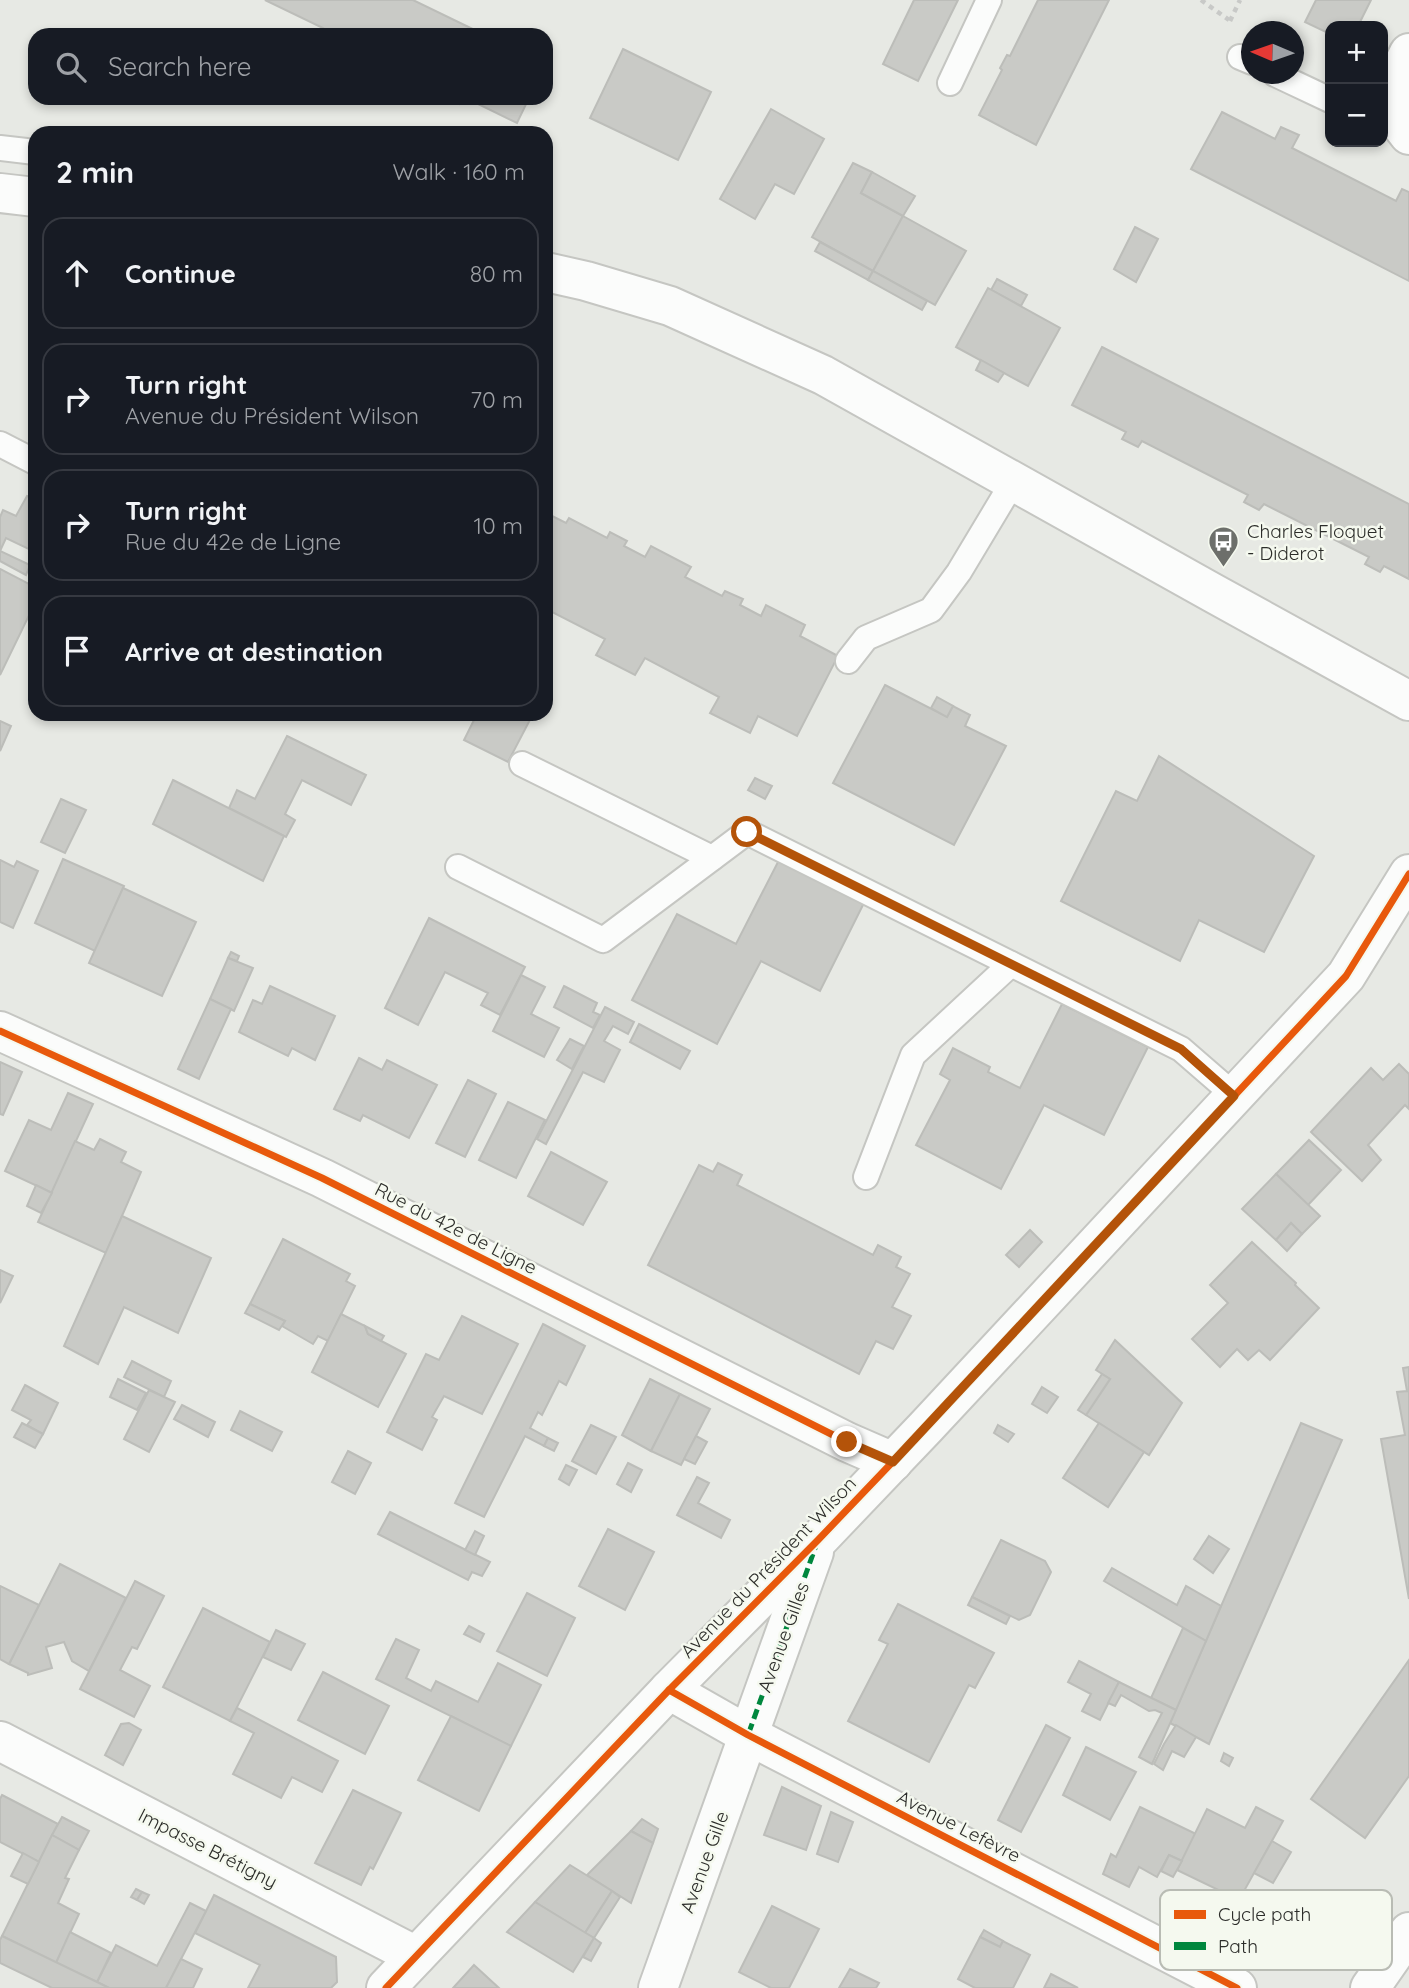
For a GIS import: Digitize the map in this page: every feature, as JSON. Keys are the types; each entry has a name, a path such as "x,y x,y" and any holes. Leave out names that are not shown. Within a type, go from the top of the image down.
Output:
{"street":[{"path":"1395,122 1395,81 1409,53"},
{"path":"0,193 28,196"},
{"path":"553,274 670,306 823,375 1409,701"},
{"name":"Avenue du Président Wilson","path":"386,1988 668,1690 893,1462 1346,976 1409,874"},
{"name":"Rue du 42e de Ligne","path":"0,1031 322,1178 847,1442 893,1462"},
{"name":"Avenue Gilles","path":"748,1735 818,1540"},
{"name":"Avenue Lefèvre","path":"668,1690 748,1735 1160,1948"},
{"name":"Avenue Gille","path":"658,1988 748,1735"},
{"name":"Impasse Brétigny","path":"0,1741 416,1956"},
{"path":"1392,1956 1409,1932"},
{"name":"Avenue Lefèvre","path":"1202,1970 1237,1988"},
{"path":"1370,1988 1383,1970"}],"lane":[{"path":"950,83 989,0"},
{"path":"1296,84 1325,98"},
{"path":"0,148 28,151"},
{"path":"0,444 28,458"},
{"path":"848,661 866,638 931,610 959,572 1013,482"},
{"path":"522,764 712,858"},
{"path":"458,867 603,940 747,832 1181,1049 1234,1096"},
{"path":"866,1177 913,1055 1011,964"}],"path":[{"path":"1230,21 1240,0"}],"building":[{"path":"265,0 413,0 471,28 323,28"},
{"path":"914,0 958,0 918,81 883,64"},
{"path":"1038,0 1109,0 1036,145 979,115 1002,70 1000,68 1007,55 1010,56"},
{"path":"1316,0 1371,0 1360,21 1325,21 1325,32 1305,22"},
{"path":"623,49 711,92 678,160 590,118"},
{"path":"480,105 526,105 517,123"},
{"path":"771,109 824,139 794,194 775,184 755,219 720,199"},
{"path":"1222,112 1275,139 1281,127 1299,135 1292,148 1396,201 1402,189 1409,192 1409,281 1191,169"},
{"path":"853,163 872,172 861,193 903,216 873,271 812,237"},
{"path":"872,172 915,196 903,216 861,193"},
{"path":"903,216 966,251 935,305 873,271"},
{"path":"1135,227 1158,239 1136,282 1114,269"},
{"path":"820,242 873,271 868,280 815,251"},
{"path":"873,271 927,301 922,310 868,280"},
{"path":"997,279 1027,295 1021,306 991,290"},
{"path":"988,288 1060,328 1028,386 956,347"},
{"path":"1102,347 1409,504 1409,579 1384,566 1380,572 1365,564 1369,557 1264,504 1259,510 1244,502 1248,495 1142,441 1138,447 1122,439 1126,432 1072,405"},
{"path":"981,360 1004,373 998,382 976,370"},
{"path":"28,496 28,549 6,538 0,551 0,517 3,510 16,516"},
{"path":"553,516 566,523 569,518 607,538 610,532 627,541 624,546 645,557 651,546 691,567 685,577 722,596 725,591 743,599 740,605 761,616 766,605 805,625 800,636 838,656 797,736 758,716 750,733 710,713 719,697 645,658 635,675 596,655 605,639 553,613"},
{"path":"0,551 28,564 26,575 0,561"},
{"path":"0,569 28,583 28,617 0,675"},
{"path":"885,685 947,717 953,706 970,715 965,726 1006,746 954,845 833,783"},
{"path":"937,697 953,706 947,717 931,708"},
{"path":"0,721 11,726 0,751"},
{"path":"474,721 529,721 508,762 464,740"},
{"path":"287,736 366,775 351,805 302,780 285,814 295,820 286,837 229,808 237,790 255,799"},
{"path":"1159,756 1314,856 1264,952 1199,920 1180,961 1061,901 1116,791 1137,801"},
{"path":"755,778 772,786 765,799 748,790"},
{"path":"173,780 284,836 263,881 153,824"},
{"path":"61,799 86,810 65,853 41,842"},
{"path":"63,859 124,886 95,951 35,923"},
{"path":"0,860 14,867 17,861 38,871 13,928 0,922"},
{"path":"779,860 864,903 820,991 761,961 717,1044 632,1000 677,914 736,944"},
{"path":"123,888 196,922 162,996 89,963"},
{"path":"429,918 525,967 500,1015 481,1005 488,993 445,972 418,1025 385,1008"},
{"path":"231,952 239,956 237,961 228,958"},
{"path":"228,958 253,968 234,1011 210,999"},
{"path":"521,975 545,987 531,1014 559,1028 544,1057 493,1031"},
{"path":"270,986 335,1016 315,1060 292,1048 288,1056 239,1032 253,1000 262,1004"},
{"path":"564,986 597,1003 593,1012 600,1015 593,1028 554,1007"},
{"path":"210,999 231,1009 199,1079 178,1069"},
{"path":"1062,1004 1148,1047 1104,1135 1044,1105 1001,1189 916,1145 950,1080 940,1074 953,1048 990,1067 988,1072 1020,1088"},
{"path":"605,1007 634,1022 628,1034 613,1026 604,1041 620,1050 604,1082 583,1072 546,1144 537,1139"},
{"path":"639,1024 690,1051 680,1069 630,1042"},
{"path":"570,1039 584,1046 572,1069 557,1060"},
{"path":"359,1058 382,1070 387,1060 437,1085 409,1138 363,1115 360,1121 334,1109"},
{"path":"0,1062 22,1072 3,1115 0,1114"},
{"path":"1399,1064 1409,1074 1409,1109 1405,1105 1368,1145 1381,1160 1362,1181 1311,1132 1371,1068 1383,1080"},
{"path":"468,1080 496,1094 465,1157 436,1143"},
{"path":"68,1093 93,1104 52,1193 5,1171 29,1120 51,1130"},
{"path":"508,1102 545,1120 516,1178 479,1160"},
{"path":"100,1139 126,1152 121,1162 141,1172 106,1253 38,1222 75,1141 94,1150"},
{"path":"1309,1140 1341,1170 1308,1205 1276,1174"},
{"path":"551,1152 607,1182 583,1225 528,1196"},
{"path":"718,1163 742,1175 737,1185 873,1255 878,1245 901,1257 896,1267 910,1274 892,1307 911,1316 893,1349 876,1341 859,1374 648,1265 699,1165 713,1172"},
{"path":"1276,1174 1320,1216 1302,1234 1291,1223 1276,1240 1242,1209"},
{"path":"36,1185 52,1193 41,1213 27,1206"},
{"path":"122,1216 211,1258 178,1333 124,1307 98,1364 64,1346"},
{"path":"1291,1223 1302,1234 1287,1251 1276,1240"},
{"path":"1030,1230 1042,1242 1019,1267 1006,1255"},
{"path":"283,1239 350,1274 346,1281 355,1286 328,1341 318,1336 313,1344 282,1326 285,1321 250,1304"},
{"path":"1252,1242 1319,1308 1270,1360 1259,1350 1248,1360 1237,1349 1220,1367 1192,1339 1228,1303 1210,1285"},
{"path":"0,1270 13,1276 0,1303"},
{"path":"250,1304 285,1321 279,1330 245,1313"},
{"path":"341,1314 365,1326 368,1334 406,1354 378,1407 312,1372"},
{"path":"462,1316 518,1344 482,1414 444,1396 432,1417 437,1420 422,1450 387,1432 426,1354 439,1360"},
{"path":"543,1324 585,1346 566,1385 559,1381 542,1415 538,1412 530,1428 548,1438 544,1446 525,1436 484,1517 455,1503"},
{"path":"365,1326 384,1336 381,1341 368,1334"},
{"path":"1115,1340 1182,1403 1149,1455 1086,1415 1110,1379 1096,1370"},
{"path":"132,1361 171,1381 164,1397 124,1377"},
{"path":"1409,1367 1409,1599 1381,1439 1405,1435 1397,1392 1407,1391 1403,1368"},
{"path":"1102,1374 1110,1379 1086,1415 1078,1410"},
{"path":"118,1379 146,1393 137,1410 110,1397"},
{"path":"650,1379 680,1394 651,1451 622,1435"},
{"path":"25,1385 58,1403 43,1434 27,1425 31,1420 12,1410"},
{"path":"1042,1387 1058,1397 1047,1413 1032,1404"},
{"path":"149,1390 175,1402 149,1452 124,1439"},
{"path":"680,1394 710,1409 681,1465 651,1451"},
{"path":"182,1405 215,1422 208,1437 174,1419"},
{"path":"240,1411 282,1432 272,1451 231,1430"},
{"path":"22,1423 43,1434 35,1448 14,1437"},
{"path":"1099,1423 1144,1452 1108,1507 1063,1478"},
{"path":"1301,1423 1342,1440 1209,1744 1170,1723"},
{"path":"591,1425 616,1437 596,1474 572,1461"},
{"path":"998,1425 1014,1434 1008,1442 994,1433"},
{"path":"696,1436 707,1442 695,1464 684,1459"},
{"path":"548,1438 558,1443 554,1451 544,1446"},
{"path":"348,1451 371,1463 355,1494 332,1482"},
{"path":"628,1463 642,1470 631,1492 617,1484"},
{"path":"566,1465 577,1470 569,1485 559,1479"},
{"path":"697,1477 709,1483 698,1503 730,1520 721,1538 677,1515"},
{"path":"390,1512 490,1562 482,1576 472,1572 468,1580 378,1534"},
{"path":"608,1529 654,1552 625,1610 579,1586"},
{"path":"475,1531 484,1536 475,1555 465,1550"},
{"path":"1209,1536 1229,1549 1213,1573 1194,1559"},
{"path":"1001,1540 1045,1561 1051,1572 1030,1615 1019,1620 972,1597"},
{"path":"60,1564 126,1598 89,1671 72,1661 64,1642 46,1647 52,1668 28,1675 9,1664"},
{"path":"1112,1568 1177,1605 1186,1586 1221,1606 1206,1641 1104,1581"},
{"path":"135,1581 164,1596 137,1649 132,1647 120,1670 150,1686 134,1717 80,1689"},
{"path":"0,1586 39,1605 9,1664 0,1659"},
{"path":"527,1593 575,1618 547,1676 497,1651"},
{"path":"972,1597 1010,1616 1006,1624 968,1605"},
{"path":"898,1604 994,1653 975,1688 969,1685 929,1762 848,1721 888,1644 879,1640"},
{"path":"203,1608 270,1642 230,1721 163,1687"},
{"path":"469,1626 484,1634 480,1642 464,1634"},
{"path":"1183,1628 1206,1641 1176,1710 1151,1698"},
{"path":"276,1630 305,1644 291,1670 263,1657"},
{"path":"396,1639 419,1650 406,1678 431,1691 436,1681 478,1702 498,1663 541,1685 511,1746 376,1679"},
{"path":"1409,1660 1409,1776 1365,1838 1311,1799"},
{"path":"1079,1661 1119,1682 1100,1720 1082,1711 1091,1694 1068,1682"},
{"path":"323,1672 389,1706 365,1754 298,1720"},
{"path":"1119,1682 1176,1710 1152,1764 1139,1757 1162,1713 1149,1711 1121,1695 1115,1706 1108,1703"},
{"path":"237,1708 338,1761 322,1792 292,1777 281,1798 233,1774 254,1733 230,1721"},
{"path":"451,1716 511,1746 479,1811 418,1780"},
{"path":"129,1723 141,1730 123,1765 105,1755 121,1724"},
{"path":"1046,1725 1070,1738 1021,1832 998,1820"},
{"path":"1176,1725 1196,1737 1184,1757 1172,1751 1163,1770 1154,1764"},
{"path":"1086,1747 1136,1772 1110,1820 1063,1795"},
{"path":"1224,1753 1233,1758 1229,1766 1221,1761"},
{"path":"782,1787 821,1806 806,1850 764,1835"},
{"path":"353,1790 401,1813 373,1869 370,1867 361,1885 315,1863"},
{"path":"2,1795 58,1824 39,1862 0,1842"},
{"path":"1140,1807 1196,1834 1182,1861 1169,1855 1157,1877 1139,1867 1129,1887 1103,1874 1111,1854 1116,1857"},
{"path":"1256,1807 1283,1821 1245,1890 1218,1890 1177,1870 1207,1809 1245,1828"},
{"path":"831,1812 853,1822 838,1862 817,1854"},
{"path":"62,1817 89,1831 79,1850 52,1835"},
{"path":"642,1819 658,1829 653,1843 631,1831"},
{"path":"631,1831 653,1843 631,1903 587,1875"},
{"path":"52,1835 79,1850 65,1878 69,1879 58,1903 79,1914 56,1963 2,1936"},
{"path":"1272,1841 1291,1852 1273,1883 1254,1873"},
{"path":"23,1853 39,1862 28,1884 11,1876"},
{"path":"1169,1855 1182,1861 1173,1877 1161,1871"},
{"path":"570,1865 612,1891 585,1933 535,1902"},
{"path":"136,1889 142,1892 137,1900 131,1897"},
{"path":"612,1891 620,1897 594,1938 585,1933"},
{"path":"142,1892 149,1895 144,1904 137,1900"},
{"path":"214,1895 336,1957 337,1982 331,1988 248,1988 260,1965 195,1933"},
{"path":"535,1902 594,1938 573,1972 507,1932"},
{"path":"190,1903 206,1911 166,1988 109,1988 97,1982 116,1945 157,1966"},
{"path":"772,1906 819,1929 789,1988 771,1988 739,1972"},
{"path":"984,1930 1003,1941 1000,1947 980,1937"},
{"path":"70,1932 111,1953 97,1982 56,1963"},
{"path":"2,1936 109,1988 52,1988 0,1963"},
{"path":"980,1937 1000,1947 1003,1941 1030,1955 1013,1988 975,1988 958,1979"},
{"path":"594,1938 601,1943 591,1961 583,1957"},
{"path":"181,1959 202,1969 193,1988 166,1988"},
{"path":"474,1965 499,1988 453,1988"},
{"path":"850,1969 879,1983 876,1988 839,1988"},
{"path":"1051,1974 1078,1988 1044,1988"}],"marked path":[{"path":"818,1540 748,1735 669,1690 818,1540"}],"cycle path":[{"path":"386,1988 669,1690 925,1428 1346,976 1409,874"},
{"path":"0,1031 322,1178 847,1442 893,1462"},
{"path":"669,1690 748,1735 1160,1948"},
{"path":"1202,1970 1237,1988"}],"place":[{"name":"Charles Floquet - Diderot","path":"1224,569"}],"route":[{"path":"747,832 1181,1049 1234,1096 893,1462 847,1442"}]}
